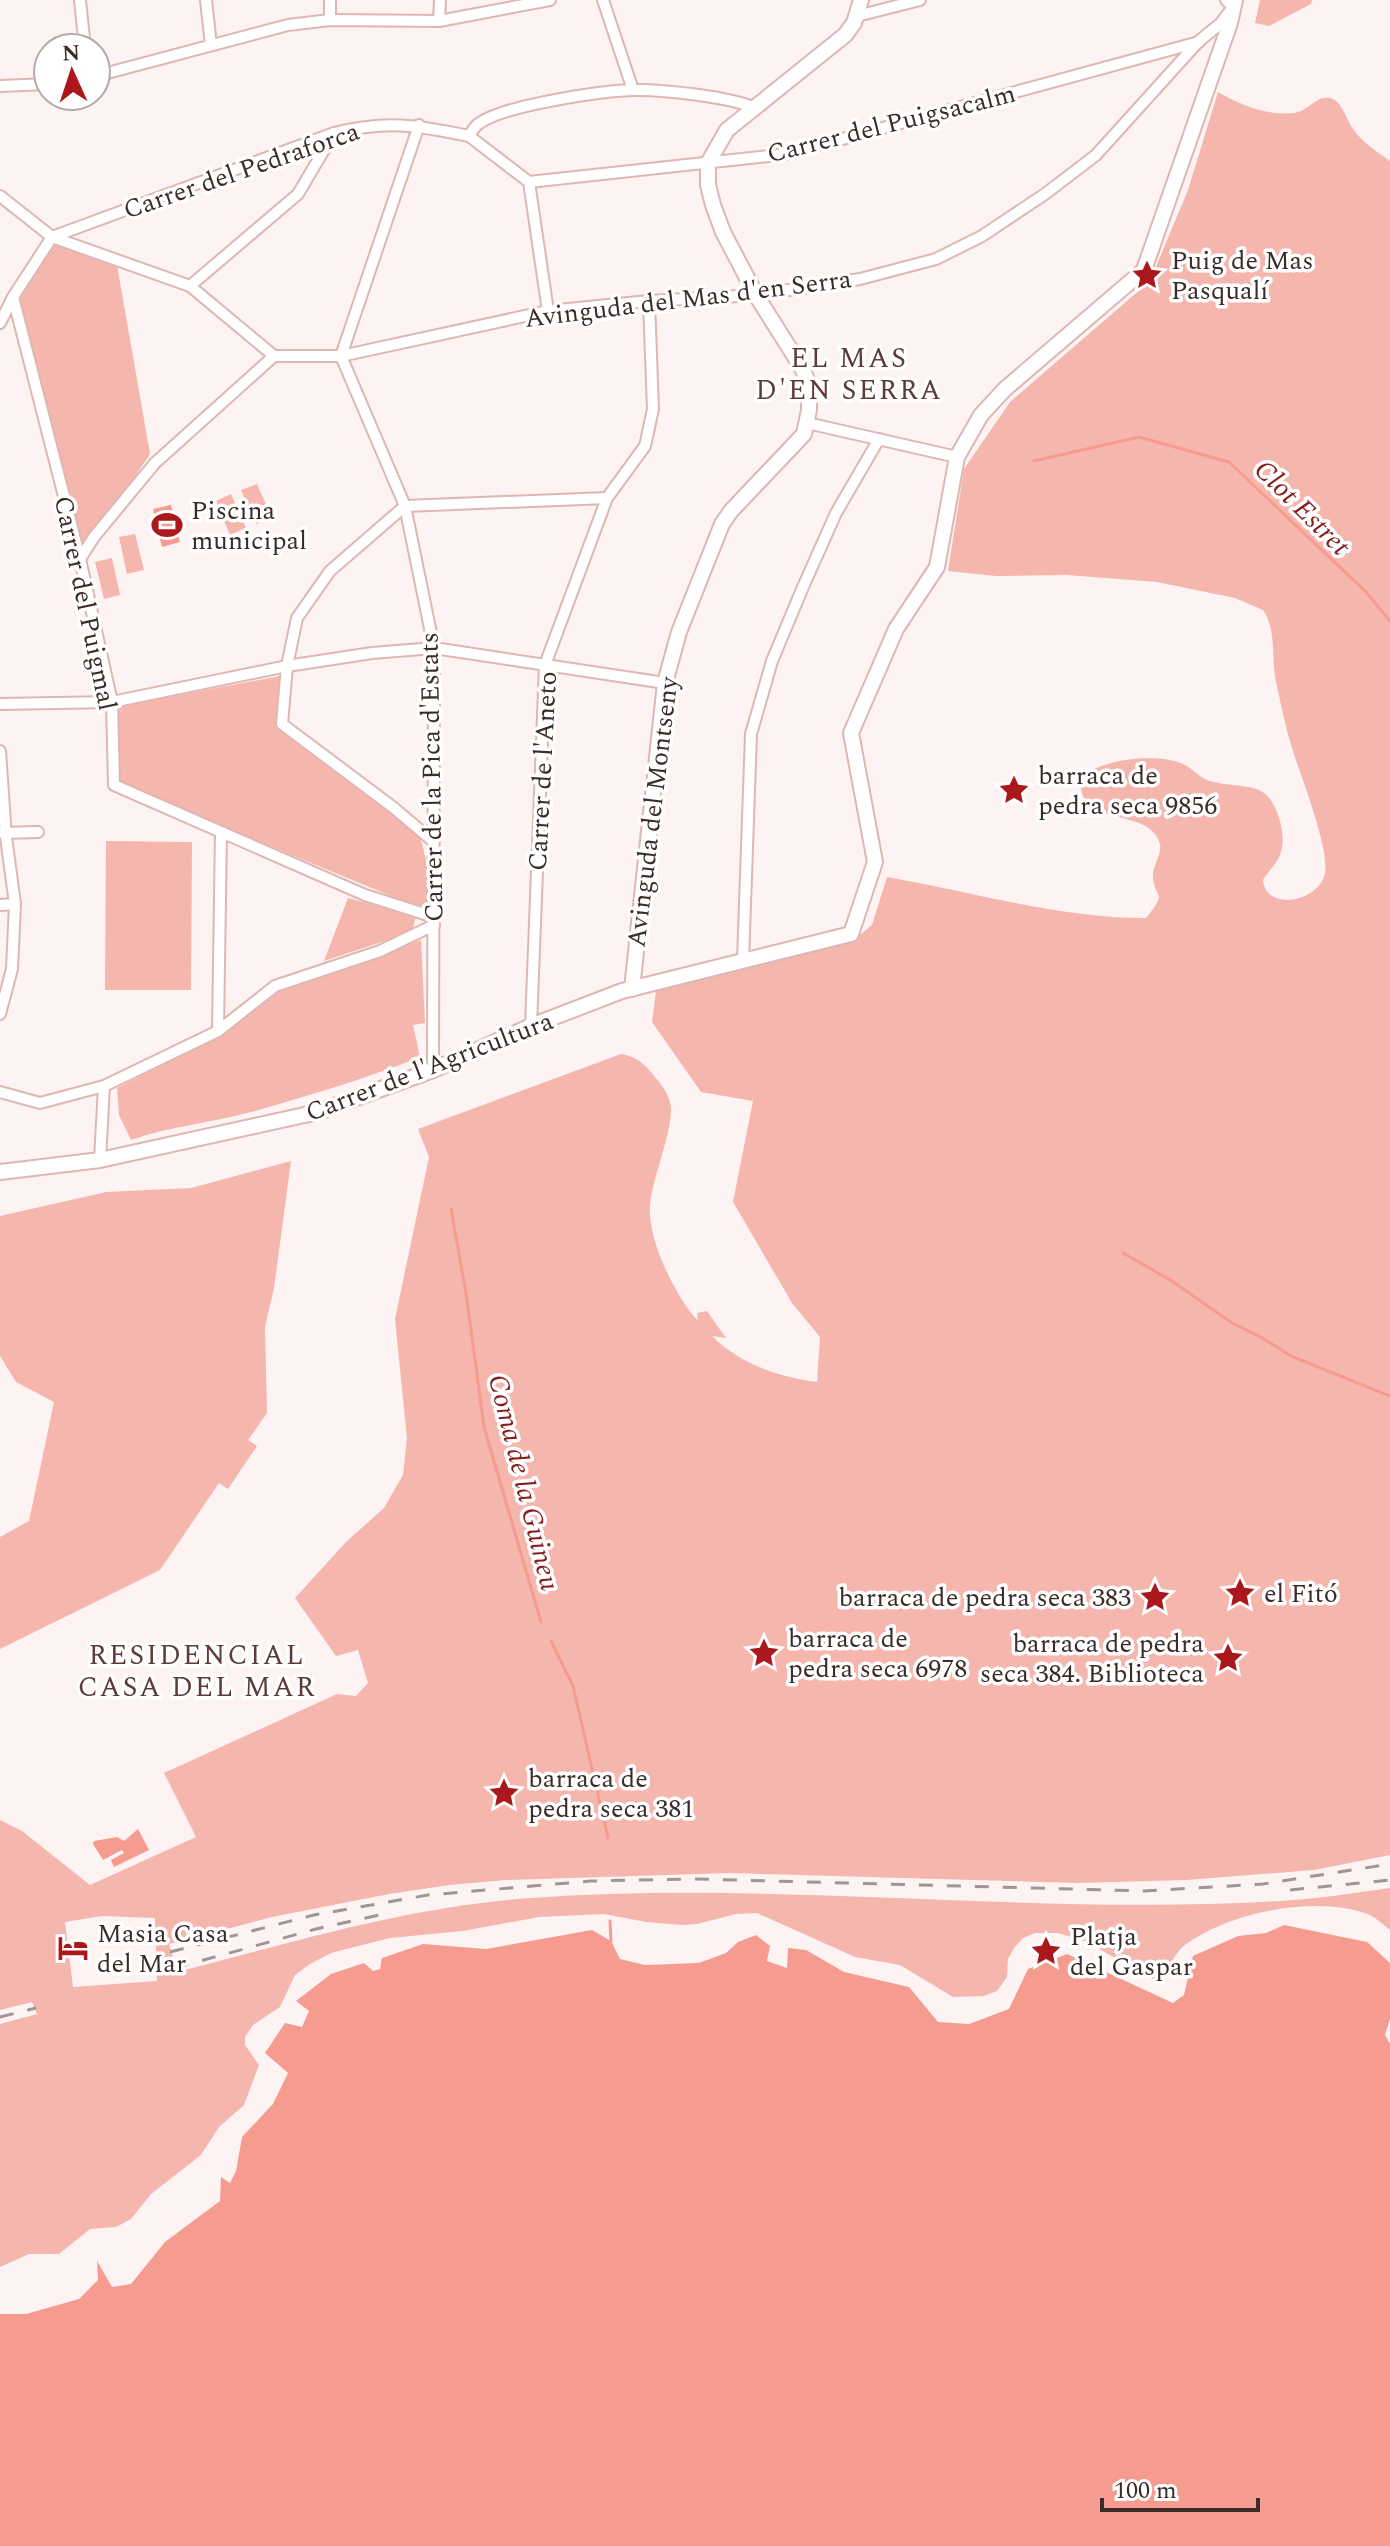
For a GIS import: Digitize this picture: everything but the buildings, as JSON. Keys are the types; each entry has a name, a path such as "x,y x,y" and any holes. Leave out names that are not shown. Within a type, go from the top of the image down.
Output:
{"street":[{"path":"80,0 83,32"},
{"path":"206,0 211,45"},
{"path":"330,0 330,20"},
{"path":"439,21 440,0"},
{"path":"112,72 288,25 330,20 439,21 550,0"},
{"path":"603,0 633,90"},
{"path":"861,0 857,16 845,35 727,130 708,163 708,185 723,232 756,295 805,375 809,395 807,423 957,457 981,415 1005,389 1144,270 1231,2"},
{"path":"857,16 920,0"},
{"name":"Avinguda del Mas d'en Serra","path":"274,356 341,356 548,311 756,295 860,279 936,259 982,236 1096,155 1199,41 1220,24 1231,2"},
{"name":"Carrer del Puigsacalm","path":"529,182 787,154 1199,41"},
{"path":"0,86 32,85"},
{"path":"548,311 529,182 469,136 476,125 517,109 546,102 633,90 729,100 755,108"},
{"name":"Carrer del Pedraforca","path":"52,237 334,133 366,125 419,125 469,136"},
{"path":"341,356 419,125"},
{"path":"190,286 298,194 334,133"},
{"path":"0,196 52,237 190,286 274,356 155,463 94,537 80,559"},
{"path":"0,323 52,237"},
{"name":"Carrer del Puigmal","path":"13,297 80,559 112,702 114,785 365,895 434,921"},
{"name":"Carrer de l'Aneto","path":"531,1026 545,665 607,498 645,446 653,409 649,301"},
{"name":"Carrer de la Pica d'Estats","path":"341,356 405,506 434,648 433,1070"},
{"name":"Avinguda del Montseny","path":"632,989 665,683 679,632 722,524 731,511 794,448 804,434 807,423"},
{"path":"743,961 751,734 772,661 803,587 836,513 879,439"},
{"name":"Carrer de l'Agricultura","path":"0,1172 100,1160 318,1112 433,1070 531,1026 632,989 851,934 875,862 851,733 896,629 937,567 957,457"},
{"path":"434,842 282,724 287,666 297,618 330,571 405,506 607,498"},
{"path":"0,704 112,702 287,666 372,653 434,648 665,683"},
{"path":"0,751 3,833 15,904 12,969 0,1014"},
{"path":"3,833 38,832"},
{"path":"218,1031 221,832"},
{"path":"0,905 15,904"},
{"path":"0,1092 40,1103 104,1086 218,1031 275,986 380,951 434,921"},
{"path":"0,969 12,969"},
{"path":"100,1160 104,1086"}],"shaded area":[{"path":"1260,0 1312,0 1311,4 1269,26 1255,23"},
{"path":"1218,92 1274,113 1299,112 1322,99 1333,99 1361,138 1390,161 1390,1855 1314,1870 1186,1880 1077,1883 729,1873 506,1880 389,1894 272,1917 169,1944 177,1972 352,1927 441,1909 531,1898 625,1894 718,1893 1187,1904 1294,1900 1390,1888 1390,1930 1370,1915 1325,1906 1249,1915 1203,1933 1185,1945 1162,1974 1152,1979 1085,1941 1058,1933 1035,1933 1023,1938 1014,1948 1008,1959 1007,1977 997,1991 984,1996 953,1997 900,1965 855,1957 757,1913 682,1925 604,1914 539,1917 463,1931 390,1938 331,1953 295,1975 280,2007 253,2025 245,2037 245,2045 259,2065 244,2105 219,2127 201,2155 151,2194 131,2219 116,2227 90,2229 59,2254 29,2254 0,2267 0,2024 37,2014 32,2002 0,2010 0,1820 22,1831 90,1885 196,1837 164,1773 337,1694 356,1696 368,1683 358,1650 336,1656 295,1598 346,1542 384,1508 403,1475 407,1438 395,1319 429,1157 418,1129 621,1054 640,1062 660,1084 671,1105 668,1131 650,1205 650,1219 664,1266 680,1297 698,1321 697,1313 707,1311 726,1338 712,1336 747,1362 788,1377 817,1382 820,1337 792,1303 733,1202 753,1101 701,1092 652,1022 656,991 855,939 872,925 887,877 1048,909 1146,918 1159,898 1153,874 1160,844 1154,832 1143,825 1101,812 1090,805 1083,795 1081,779 1101,766 1131,759 1175,761 1210,781 1259,790 1276,809 1283,838 1279,858 1263,880 1266,890 1273,897 1293,899 1314,891 1321,883 1325,873 1323,846 1287,732 1276,682 1272,636 1263,610 1235,598 1157,582 1067,575 996,576 948,571 964,469 1010,402 1150,281 1188,190","holes":["102,1916 155,1918 157,1981 73,1987 65,1922"]},
{"path":"52,237 116,259 150,454 80,559 13,297"},
{"path":"257,484 272,518 256,524 241,490"},
{"path":"231,494 246,528 230,535 216,501"},
{"name":"Piscina municipal","path":"171,505 180,542 162,547 153,509"},
{"path":"135,534 144,570 127,574 119,537"},
{"path":"112,558 120,595 104,599 95,562"},
{"path":"280,676 275,725 420,835 427,865 429,907 425,910 117,783 117,712 120,706"},
{"path":"106,841 192,842 191,990 105,990"},
{"path":"348,898 416,916 412,932 324,961"},
{"path":"421,940 425,1023 413,1025 420,1057 272,1106 131,1140 119,1115 117,1088 220,1036 279,990"},
{"path":"291,1161 274,1288 265,1327 267,1413 248,1440 257,1446 228,1489 219,1483 160,1570 0,1649 0,1537 29,1521 54,1402 16,1382 0,1356 0,1216 106,1192 191,1188"},
{"path":"138,1829 149,1850 114,1867 111,1860 124,1853 122,1850 103,1860 93,1844 94,1841 117,1837 124,1841"},
{"path":"1284,1925 1367,1942 1390,1963 1390,2019 1385,2035 1390,2044 1390,2546 0,2546 0,2314 26,2314 79,2299 98,2280 97,2261 112,2287 131,2284 165,2242 220,2201 221,2177 230,2183 236,2171 242,2137 273,2104 288,2073 265,2053 285,2023 302,2027 309,2011 296,2001 331,1974 364,1963 373,1971 380,1969 382,1958 423,1944 486,1949 592,1930 611,1941 620,1959 645,1965 699,1963 726,1953 738,1942 756,1935 770,1946 767,1961 787,1968 788,1948 806,1950 844,1972 909,1987 938,2022 969,2024 1009,2009 1028,1969 1067,1954 1173,2003 1184,1995 1193,1956 1238,1936 1266,1933"}],"waterway":[{"name":"Clot Estret","path":"1034,461 1139,437 1229,462 1366,592 1390,621"},
{"name":"Coma de la Guineu","path":"451,1209 484,1427 541,1622"},
{"path":"1123,1253 1172,1281 1232,1323 1291,1356 1390,1396"},
{"name":"Coma de la Guineu","path":"551,1641 573,1686 608,1838"},
{"name":"Coma de la Guineu","path":"610,1921 611,1941"}],"railway":[{"path":"170,1952 314,1915 428,1895 591,1881 696,1879 1144,1891 1263,1884 1390,1864"},
{"path":"1290,1890 1390,1880"},
{"path":"175,1968 316,1929 388,1913"},
{"path":"0,2017 36,2008"}],"place":[{"name":"Puig de Mas Pasqualí","path":"1147,275"},
{"name":"Piscina municipal","path":"167,525"},
{"name":"barraca de pedra seca 9856","path":"1014,790"},
{"name":"el Fitó","path":"1240,1593"},
{"name":"barraca de pedra seca 383","path":"1155,1597"},
{"name":"barraca de pedra seca 6978","path":"764,1653"},
{"name":"barraca de pedra seca 384. Biblioteca","path":"1228,1658"},
{"name":"barraca de pedra seca 381","path":"504,1793"},
{"name":"Masia Casa del Mar","path":"73,1948"},
{"name":"Platja del Gaspar","path":"1046,1951"}],"district":[{"name":"EL MAS D'EN SERRA","path":"849,373"},
{"name":"RESIDENCIAL CASA DEL MAR","path":"197,1670"}]}
